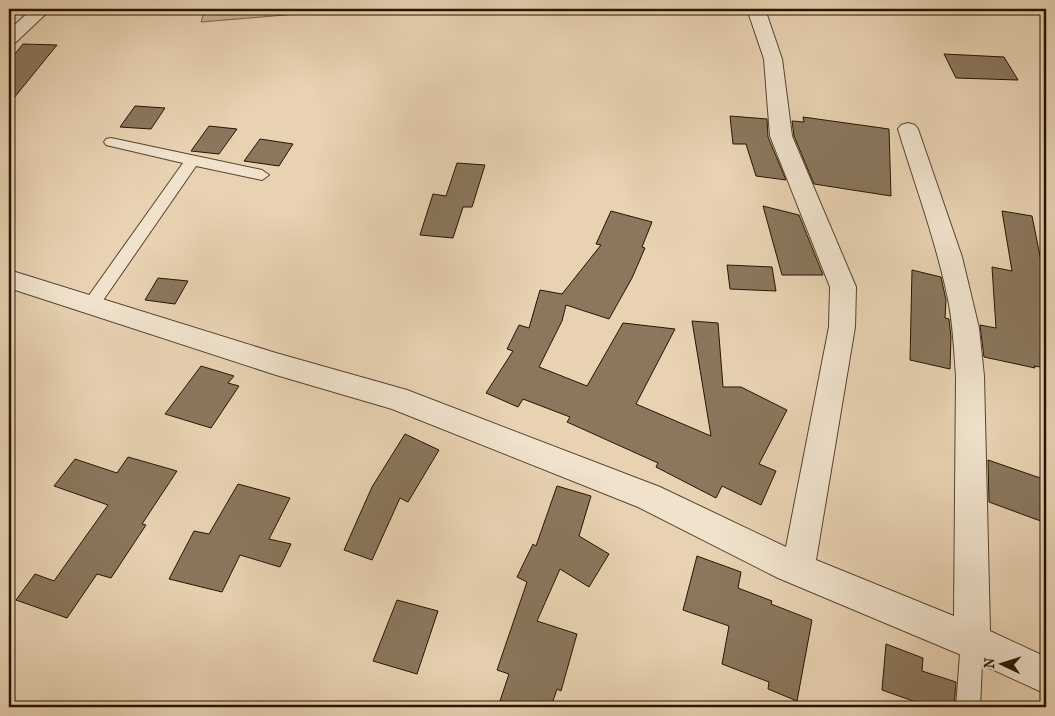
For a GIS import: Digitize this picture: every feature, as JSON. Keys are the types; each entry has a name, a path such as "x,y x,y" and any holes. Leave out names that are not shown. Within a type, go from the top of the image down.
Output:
{"street":[{"path":"9,39 42,9"},
{"path":"756,9 773,59 781,136 843,287 842,326 798,569"},
{"path":"908,129 948,250 960,299 967,341 970,376 972,641"},
{"path":"9,279 406,402 649,497 798,569 972,641 1046,676"}],"lane":[{"path":"111,142 262,175"},
{"path":"91,305 192,161"},
{"path":"968,707 972,641"}],"shaded area":[{"path":"205,9 358,9 201,22"}],"building":[{"path":"23,44 57,45 9,104 9,61"},
{"path":"944,54 1004,57 1018,80 956,78"},
{"path":"135,106 165,108 151,129 120,127"},
{"path":"730,116 767,119 768,137 786,180 756,176 746,144 733,144"},
{"path":"803,117 889,129 891,196 814,184 794,136 792,121 804,122"},
{"path":"209,126 237,129 219,154 191,151"},
{"path":"260,139 293,144 279,166 244,161"},
{"path":"457,163 485,165 472,207 463,207 453,238 420,235 433,194 446,196"},
{"path":"763,206 799,215 823,275 782,275"},
{"path":"611,211 652,222 642,247 645,248 632,278 609,319 566,305 562,321 539,367 587,386 623,323 675,329 636,404 711,436 692,321 718,323 723,387 741,387 787,410 759,464 776,471 761,505 722,486 716,498 656,467 658,463 567,422 570,417 523,399 518,407 486,393 513,351 507,349 519,325 529,328 540,290 562,294 601,245 596,244"},
{"path":"1002,211 1032,216 1043,271 1046,272 1046,368 1034,366 1035,368 984,357 980,325 996,328 992,267 1012,271"},
{"path":"727,265 772,267 776,291 730,289"},
{"path":"912,270 941,277 946,300 945,318 949,319 951,337 950,369 910,360"},
{"path":"158,278 188,281 175,304 145,300"},
{"path":"201,366 234,376 228,383 239,386 211,428 165,414"},
{"path":"405,434 439,450 408,502 400,498 372,560 344,550 372,487"},
{"path":"128,457 177,471 142,524 146,525 111,578 97,574 67,618 16,600 35,574 54,581 108,505 54,486 75,459 117,473"},
{"path":"988,460 1046,480 1046,523 989,502"},
{"path":"238,484 290,498 269,539 291,544 280,567 240,555 222,592 169,579 194,531 209,534"},
{"path":"557,486 591,496 579,536 609,554 589,587 560,569 537,621 577,634 561,691 557,689 551,707 498,707 509,674 497,670 527,582 517,577 533,544 536,546"},
{"path":"697,556 741,572 738,588 772,601 771,604 812,620 797,701 768,689 769,682 722,664 729,626 683,610"},
{"path":"397,600 438,611 417,674 373,661"},
{"path":"886,644 923,658 922,671 956,682 954,707 930,707 882,690"}]}
